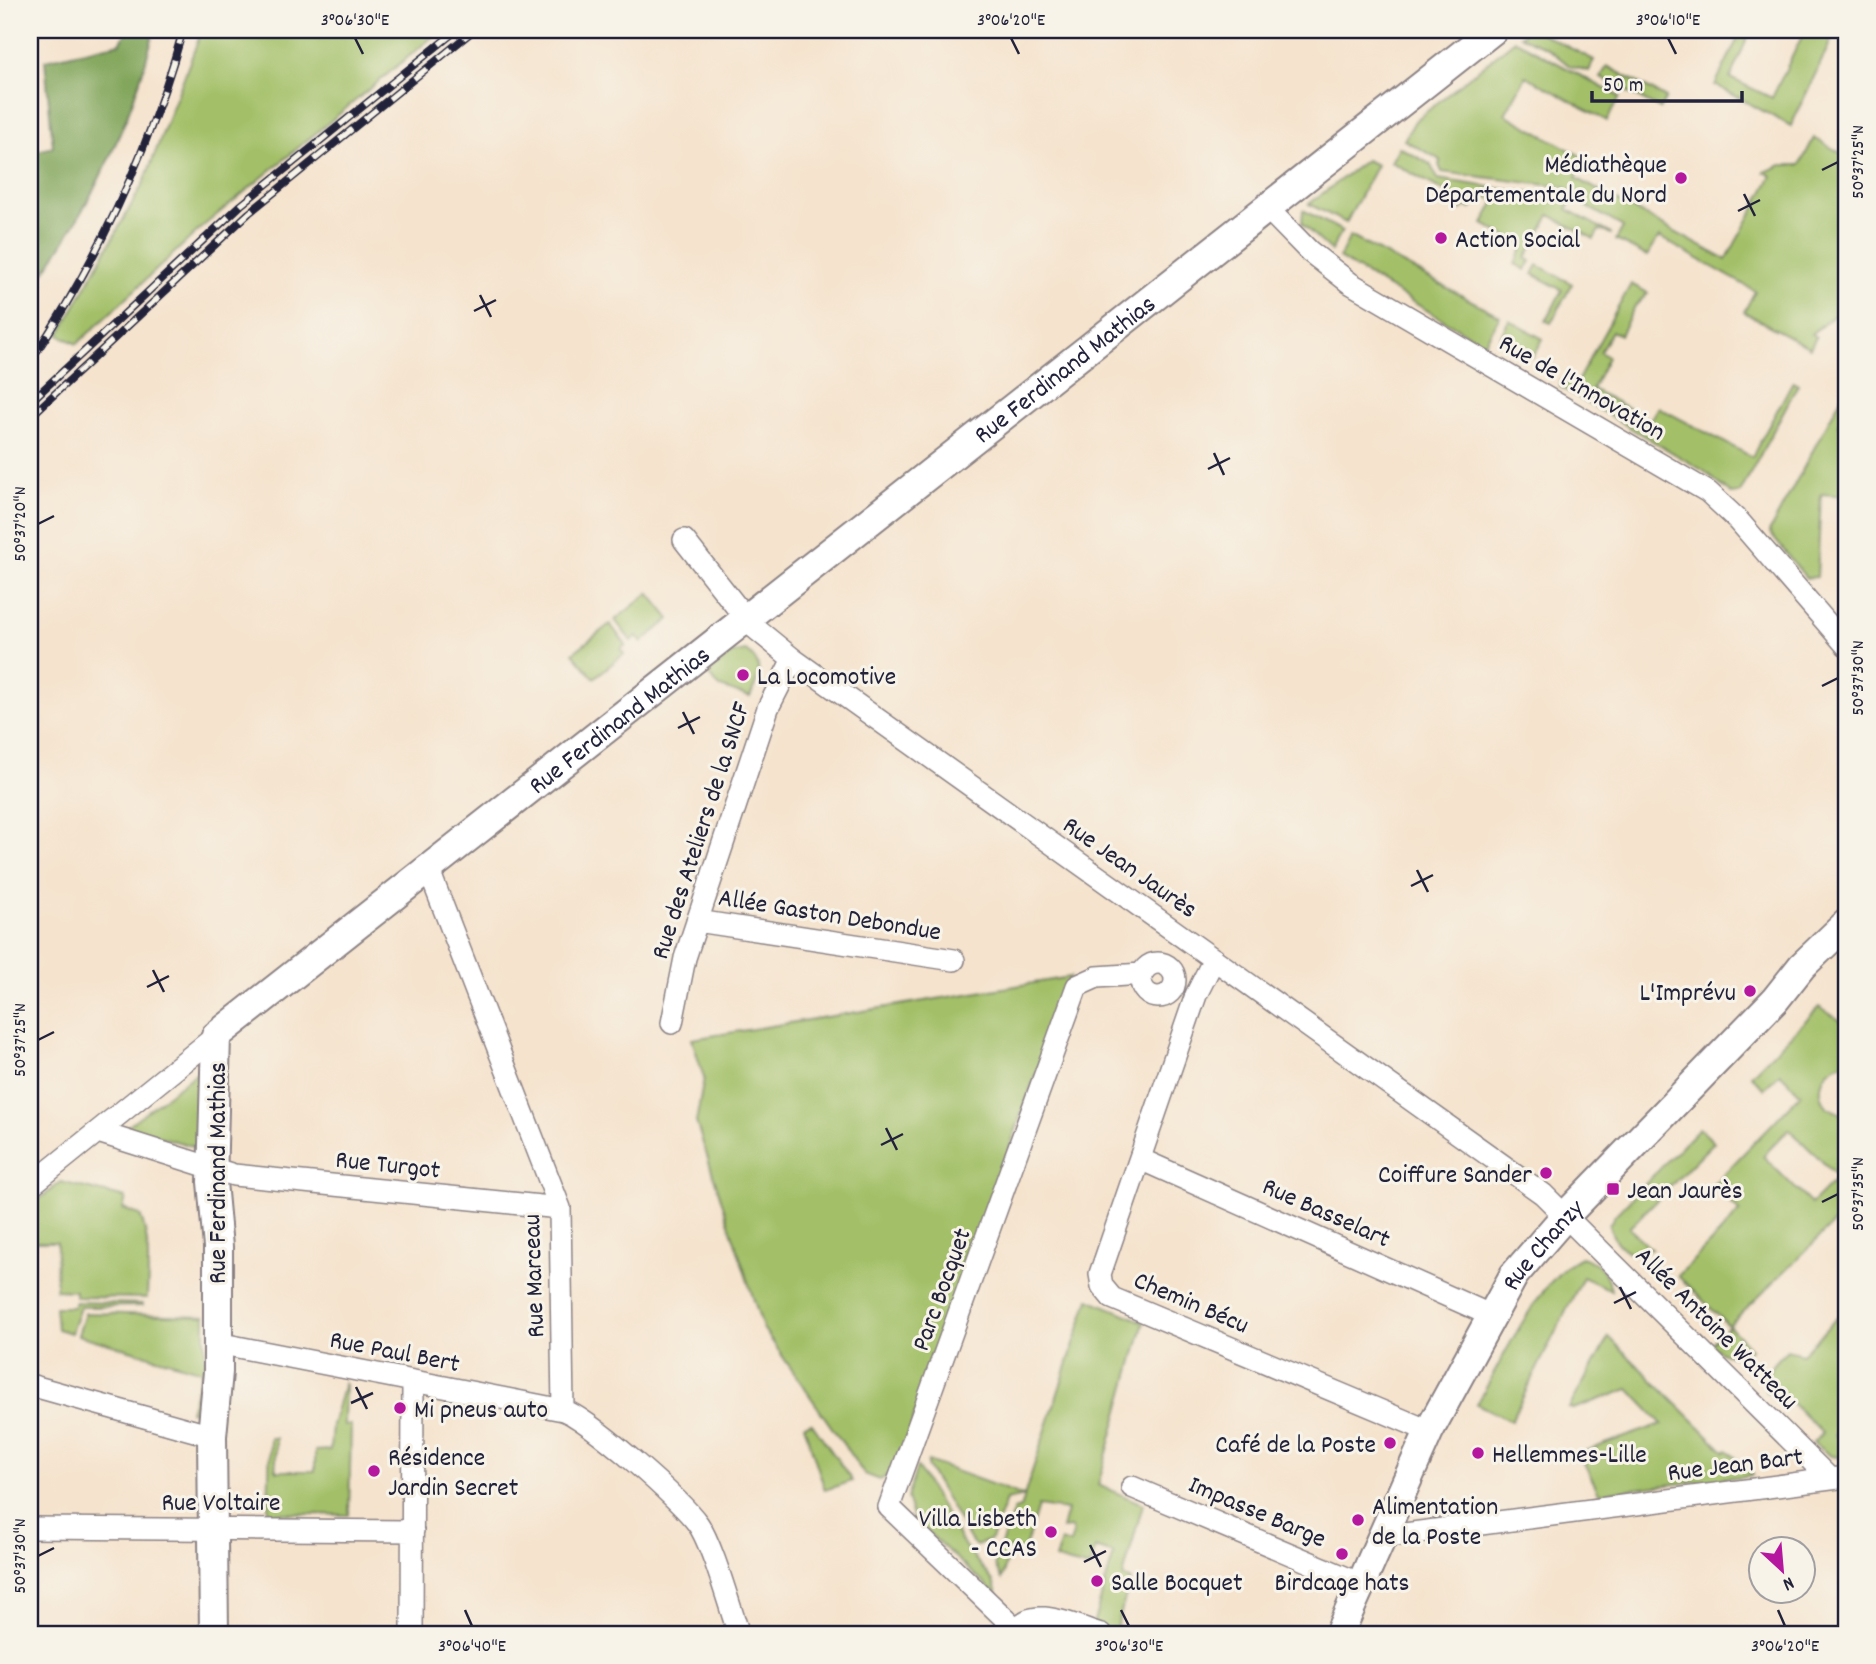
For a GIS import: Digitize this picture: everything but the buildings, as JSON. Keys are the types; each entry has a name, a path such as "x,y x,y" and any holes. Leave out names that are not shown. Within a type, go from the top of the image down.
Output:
{"street":[{"name":"Rue Ferdinand Mathias","path":"214,1634 212,1436 217,1343 218,1228 212,1167 216,1036 1493,30"},
{"name":"Rue de l'Innovation","path":"1266,207 1301,244 1350,283 1708,492 1738,520 1846,645"},
{"name":"Rue Jean Jaurès","path":"684,540 745,617 793,659 1537,1189 1566,1215"},
{"name":"Rue des Ateliers de la SNCF","path":"673,1023 681,973 697,921 768,708 793,659"},
{"name":"Rue Marceau","path":"428,868 560,1208 562,1410"},
{"name":"Allée Gaston Debondue","path":"697,921 954,960"},
{"name":"Rue Chanzy","path":"1339,1634 1429,1431 1490,1315 1520,1267 1566,1215 1775,1000 1802,966 1846,924"},
{"name":"Chemin Bécu","path":"1214,959 1200,983 1100,1274 1106,1292 1112,1298 1429,1431"},
{"name":"Parc Bocquet","path":"1101,1634 1064,1629 1034,1617 1023,1622 1016,1632 889,1507 1077,986 1097,977 1142,974"},
{"path":"30,1186 216,1036"},
{"name":"Rue Turgot","path":"98,1132 234,1175 560,1208"},
{"name":"Rue Basselart","path":"1140,1159 1490,1315"},
{"name":"Allée Antoine Watteau","path":"1566,1215 1838,1478"},
{"name":"Rue Paul Bert","path":"217,1343 562,1410"},
{"path":"412,1634 413,1382"},
{"path":"30,1385 212,1436"},
{"path":"562,1410 578,1417 606,1440 698,1524 739,1634"},
{"name":"Rue Jean Bart","path":"1381,1537 1838,1478"},
{"name":"Impasse Barge","path":"1132,1487 1361,1584"},
{"name":"Rue Voltaire","path":"30,1528 412,1531"}],"green space":[{"path":"128,30 154,30 133,100 105,168 88,200 30,293 30,153 53,147 45,60 120,43"},
{"path":"202,30 441,30 202,227 77,344 59,335 144,182"},
{"path":"1527,30 1535,30 1594,60 1589,71 1570,66 1546,47 1520,36"},
{"path":"1742,30 1751,30 1730,78 1772,98 1805,30 1836,30 1791,126 1715,85"},
{"path":"1515,40 1620,97 1607,121 1526,76 1505,114 1586,159 1576,178 1726,260 1772,176 1765,172 1781,165 1800,165 1814,138 1846,156 1846,306 1811,334 1816,337 1810,348 1744,312 1755,291 1659,237 1647,256 1616,240 1623,227 1579,202 1576,194 1563,187 1442,172 1439,165 1441,160 1404,140 1415,121"},
{"path":"1607,66 1666,98 1660,109 1601,78"},
{"path":"1399,147 1430,164 1438,179 1562,198 1571,202 1567,209 1612,234 1599,230 1594,239 1550,215 1526,258 1531,261 1526,270 1515,264 1524,246 1483,224 1495,201 1481,193 1471,209 1465,206 1462,210 1452,204 1455,197 1391,162"},
{"path":"1366,160 1377,165 1346,223 1309,204"},
{"path":"1303,210 1342,231 1331,251 1302,224"},
{"path":"1350,236 1500,316 1484,344 1339,258"},
{"path":"1538,265 1572,284 1551,323 1546,321 1562,290 1533,274"},
{"path":"1631,284 1648,293 1635,306 1620,335 1612,331 1600,352 1608,357 1592,389 1650,420 1658,407 1752,457 1793,381 1798,384 1740,493 1731,494 1704,471 1560,387 1561,381 1574,387"},
{"path":"1509,320 1543,339 1533,357 1500,338"},
{"path":"1846,389 1846,412 1838,425 1846,431 1846,496 1821,494 1817,577 1806,578 1769,532"},
{"path":"649,593 670,619 642,642 637,636 631,641 615,620"},
{"path":"610,624 626,645 621,649 624,654 594,678 573,653"},
{"path":"746,651 758,667 758,678 750,697 720,687 707,674 731,654"},
{"path":"1070,977 895,1471 880,1480 864,1474 763,1328 696,1122 704,1078 692,1039"},
{"path":"1819,1007 1846,1024 1846,1062 1826,1074 1821,1093 1828,1108 1846,1116 1846,1211 1729,1326 1678,1276 1740,1212 1713,1185 1801,1094 1780,1073 1764,1089 1751,1075","holes":["1789,1129 1838,1177 1811,1204 1763,1156"]},
{"path":"195,1074 207,1078 203,1149 126,1127"},
{"path":"1699,1128 1714,1142 1629,1228 1651,1249 1632,1254 1623,1249 1612,1235 1609,1225 1615,1215"},
{"path":"61,1182 126,1198 123,1209 140,1215 147,1245 147,1298 75,1297 75,1291 56,1290 57,1242 30,1242 30,1207"},
{"path":"1581,1257 1601,1269 1611,1290 1583,1277 1511,1421 1477,1404 1536,1301 1565,1267"},
{"path":"1089,1299 1144,1322 1098,1485 1143,1504 1123,1577 1130,1580 1115,1634 1092,1628 1114,1554 1095,1548 1090,1568 1055,1559 1061,1541 1070,1544 1073,1533 1071,1528 1062,1529 1067,1510 1038,1506 1024,1551 1010,1547 1002,1579 995,1566 1014,1510 1020,1508"},
{"path":"75,1302 143,1306 80,1307 71,1333 57,1329 55,1307 74,1307"},
{"path":"1846,1308 1846,1423 1835,1435 1846,1447 1846,1458 1831,1456 1813,1443 1822,1433 1782,1393 1766,1392 1765,1380 1770,1369 1787,1350 1802,1354"},
{"path":"85,1313 205,1316 205,1415 190,1411 202,1371 78,1335"},
{"path":"1729,1326 1751,1349 1740,1355 1730,1355 1710,1345"},
{"path":"1609,1337 1725,1452 1727,1450 1753,1475 1599,1493 1579,1453 1662,1424 1629,1389 1573,1409 1569,1408"},
{"path":"345,1381 344,1425 351,1425 349,1515 268,1513 270,1438 276,1438 276,1471 315,1471 315,1451 330,1450 332,1425"},
{"path":"812,1423 852,1481 825,1490 804,1425"},
{"path":"928,1461 1024,1496 1006,1500 991,1539 977,1546 973,1544 927,1466"},
{"path":"917,1467 966,1548 993,1581 998,1596 914,1520 907,1498"}],"railway":[{"path":"30,362 78,284 120,202 155,117 183,30"},
{"path":"30,402 241,205 457,30"},
{"path":"30,417 249,213 474,30"}],"place":[{"name":"Médiathèque Départementale du Nord","path":"1681,178"},
{"name":"Action Social","path":"1441,238"},
{"name":"La Locomotive","path":"743,675"},
{"name":"L'Imprévu","path":"1750,991"},
{"name":"Coiffure Sander","path":"1546,1173"},
{"name":"Jean Jaurès","path":"1613,1189"},
{"name":"Mi pneus auto","path":"400,1408"},
{"name":"Café de la Poste","path":"1390,1443"},
{"name":"Hellemmes-Lille","path":"1478,1453"},
{"name":"Résidence Jardin Secret","path":"374,1471"},
{"name":"Alimentation de la Poste","path":"1358,1520"},
{"name":"Villa Lisbeth - CCAS","path":"1051,1532"},
{"name":"Birdcage hats","path":"1342,1554"},
{"name":"Salle Bocquet","path":"1097,1581"}]}
